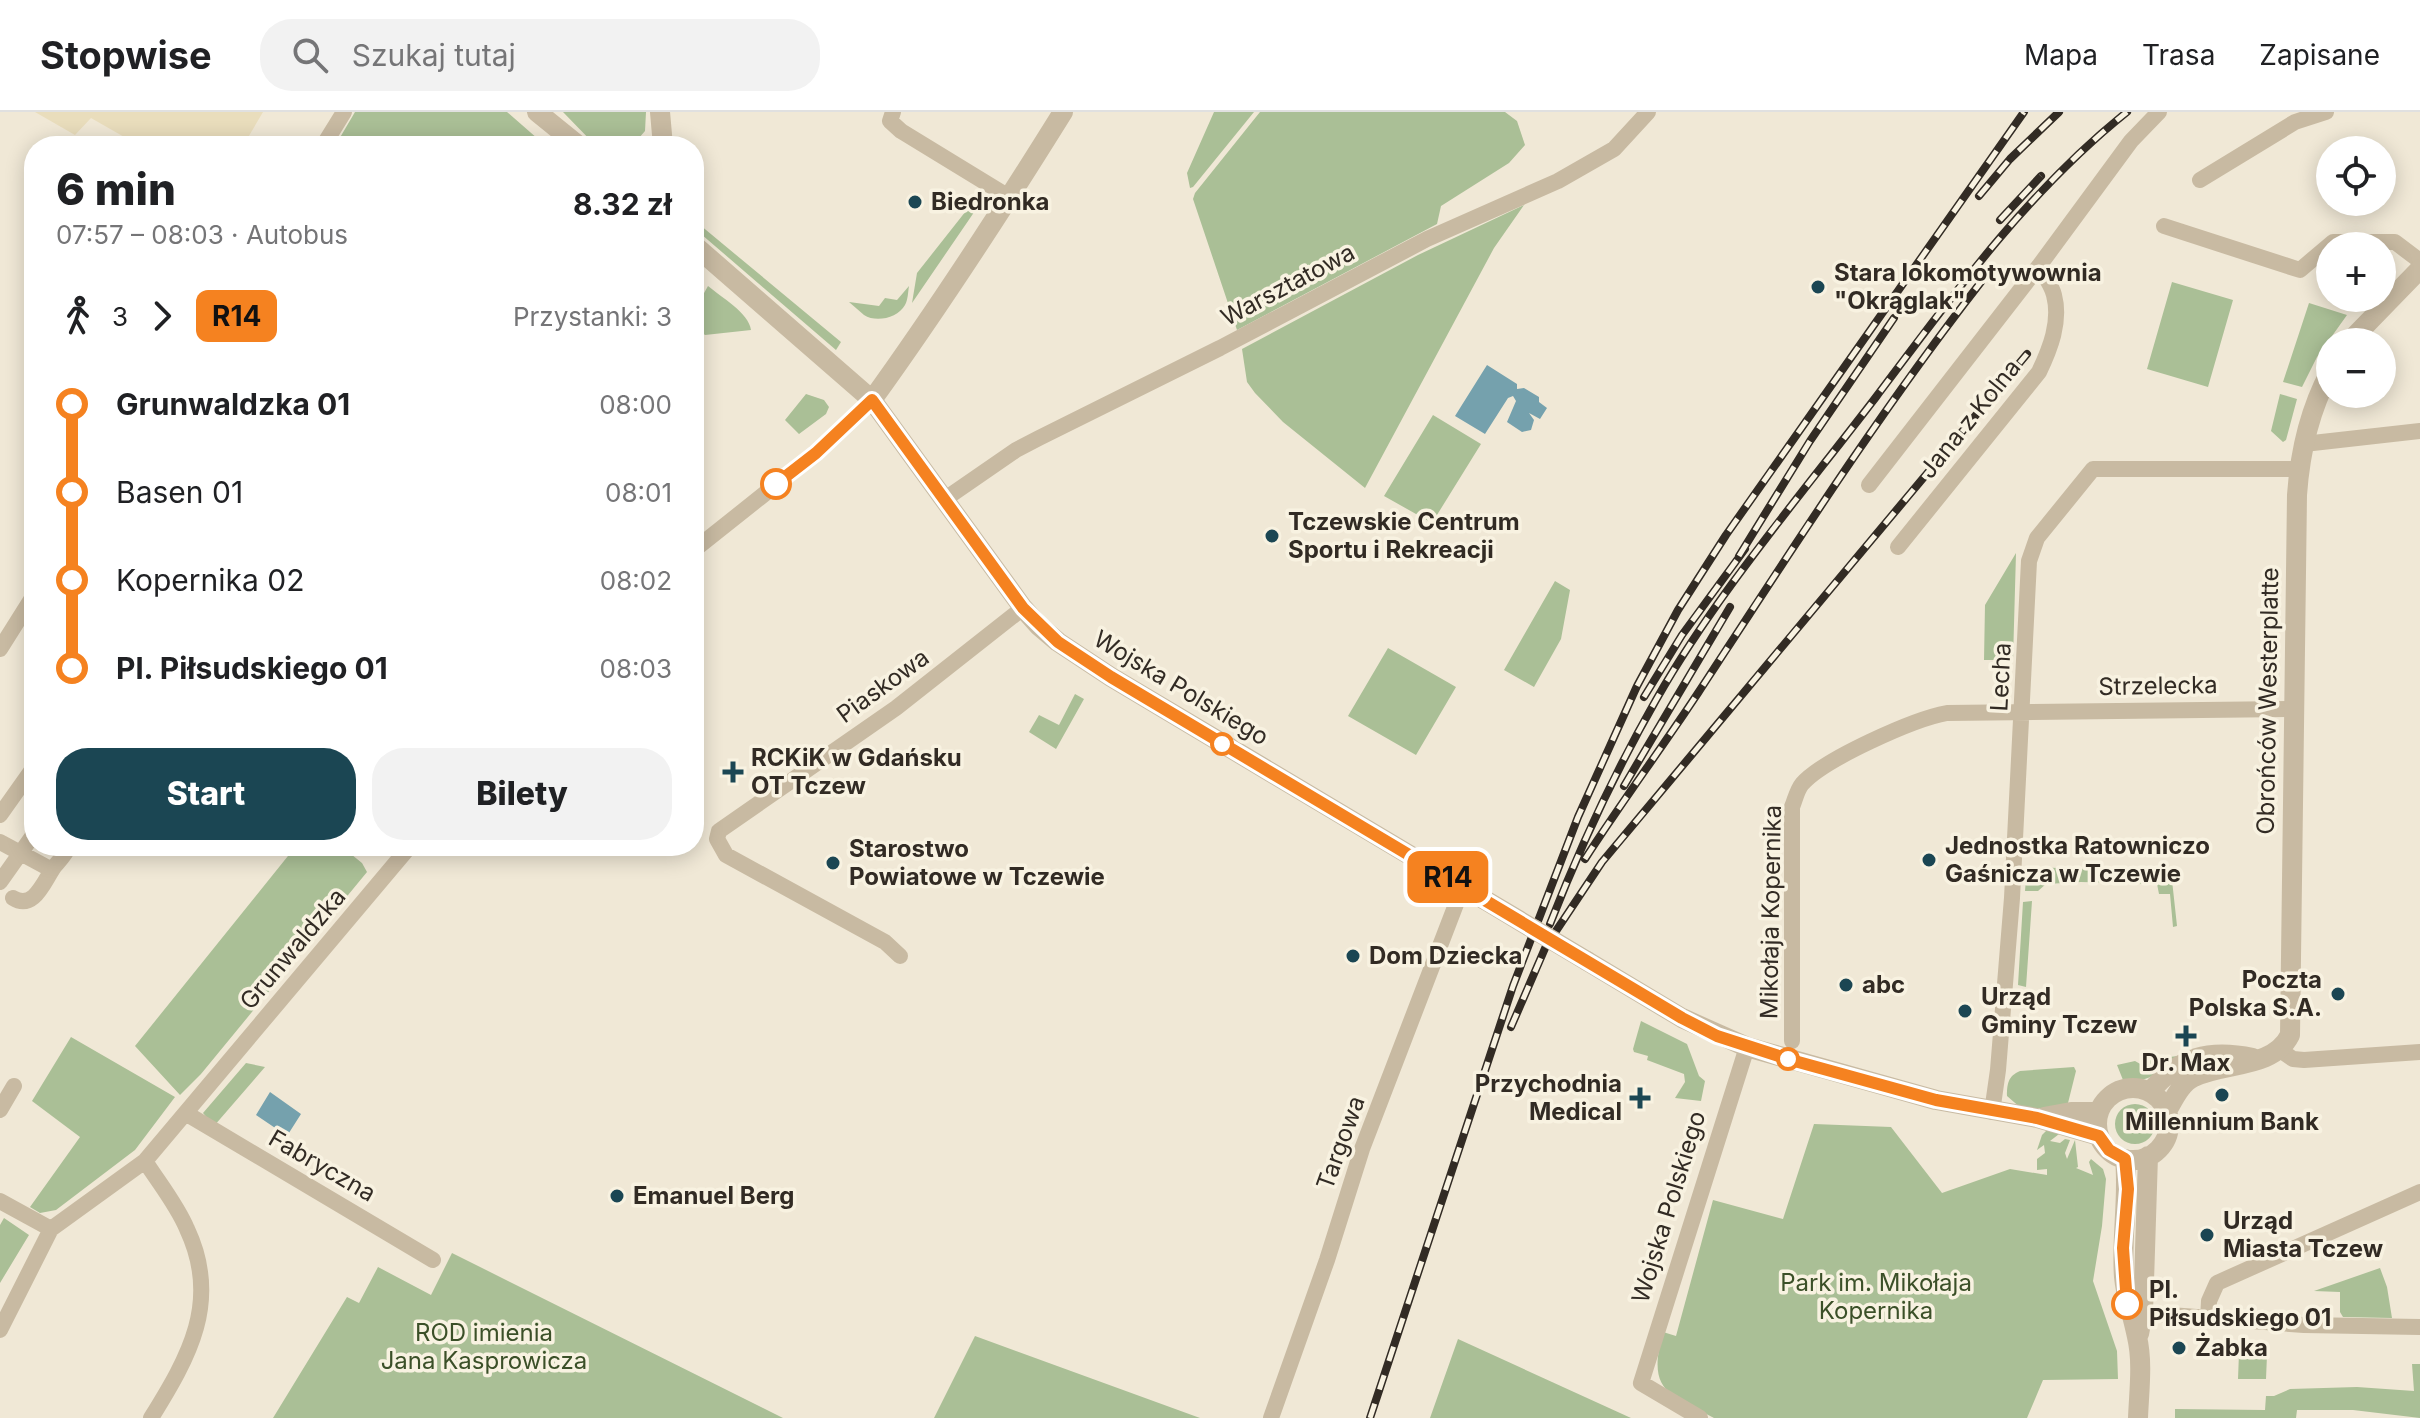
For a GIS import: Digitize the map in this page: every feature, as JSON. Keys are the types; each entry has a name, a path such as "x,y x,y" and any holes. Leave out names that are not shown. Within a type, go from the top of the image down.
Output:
{"street":[{"path":"329,136 344,112"},
{"path":"537,112 567,136"},
{"path":"659,136 660,112"},
{"path":"893,112 890,121 901,131 1009,197"},
{"path":"704,542 816,453 872,400 992,227 1063,112"},
{"name":"Warsztatowa","path":"945,499 1028,444 1427,239 1558,181 1614,149 1648,112"},
{"name":"Jana z Kolna","path":"1869,485 2039,266 2131,141 2159,112"},
{"path":"2200,180 2295,122 2326,112"},
{"path":"2164,226 2300,270 2333,242 2395,242 2420,261"},
{"name":"Wojska Polskiego","path":"704,254 872,400 1023,608 1058,642 1111,677 1682,1018 1747,1047 1936,1100 2037,1118 2099,1136"},
{"name":"Jana z Kolna","path":"1898,547 2039,372 2052,344 2056,321 2054,295 2039,266"},
{"path":"2363,328 2420,269"},
{"name":"Obrońców Westerplatte","path":"2285,1042 2299,469 2316,401"},
{"path":"2304,444 2420,431"},
{"name":"Lecha","path":"1992,1112 2005,989 2023,712 2029,561 2037,538 2093,469 2299,469"},
{"name":"Piaskowa","path":"900,956 885,942 726,855 717,839 719,831 896,708 1023,608"},
{"path":"0,649 24,611"},
{"name":"Strzelecka","path":"2023,712 2294,709"},
{"name":"Mikołaja Kopernika","path":"1792,1041 1792,807 1800,786 1817,772 1900,727 1933,715 2023,712"},
{"path":"0,815 24,781"},
{"path":"0,842 24,855"},
{"path":"0,882 24,849"},
{"path":"26,856 52,870"},
{"path":"13,898 18,902 27,902 38,894 62,856"},
{"name":"Grunwaldzka","path":"145,1161 402,856"},
{"name":"Targowa","path":"1271,1418 1327,1260 1362,1149 1463,886"},
{"path":"2167,1111 2179,1090 2193,1077 2257,1059 2285,1042 2293,1059 2304,1060 2420,1052"},
{"name":"Wojska Polskiego","path":"1700,1418 1641,1383 1747,1047"},
{"path":"2150,1092 2183,1063 2207,1054 2257,1059"},
{"path":"0,1110 14,1086"},
{"path":"2136,1088 2150,1092 2167,1111 2168,1133 2164,1142 2148,1156 2125,1159 2109,1150 2099,1136 2099,1112 2104,1102 2122,1090 2136,1088"},
{"name":"Wojska Polskiego","path":"2037,1118 2071,1112 2099,1112"},
{"name":"Fabryczna","path":"187,1114 433,1260"},
{"path":"2138,1418 2138,1338 2143,1313 2148,1156"},
{"path":"2125,1159 2128,1189 2124,1276 2127,1304 2138,1338"},
{"path":"0,1330 51,1229 145,1161 188,1231 201,1275 201,1305 196,1336 180,1372 151,1418"},
{"path":"2208,1319 2209,1301 2217,1283 2420,1192"},
{"path":"0,1201 51,1229"},
{"path":"2143,1313 2208,1319 2420,1327"}],"green space":[{"path":"355,112 507,112 535,136 341,136"},
{"path":"563,112 646,112 645,131 641,136 586,136"},
{"path":"1214,112 1254,112 1190,188 1187,173"},
{"path":"1260,112 1505,112 1517,121 1525,145 1509,163 1441,206 1437,224 1237,330 1193,199"},
{"path":"977,197 979,205 912,303 917,273"},
{"path":"1524,205 1494,248 1365,488 1283,422 1247,382 1242,349 1418,255"},
{"path":"704,228 841,342 836,350 704,237"},
{"path":"2172,282 2233,300 2208,387 2147,369"},
{"path":"708,286 740,312 751,330 705,335 704,293"},
{"path":"909,286 905,305 886,318 874,319 864,315 849,302 879,306 885,298 897,300"},
{"path":"2309,303 2316,305 2316,312 2347,315 2338,328 2316,328 2316,359 2302,387 2283,382"},
{"path":"806,394 824,400 829,407 826,414 799,434 785,420"},
{"path":"2280,394 2297,399 2283,442 2271,431"},
{"path":"1433,415 1481,444 1432,523 1384,496"},
{"path":"2016,553 2013,660 1984,660 1985,605"},
{"path":"1555,581 1570,590 1561,639 1534,687 1504,670"},
{"path":"1388,648 1456,687 1416,755 1348,716"},
{"path":"1075,694 1084,699 1056,749 1029,732 1039,715 1059,725"},
{"path":"288,856 353,856 362,863 367,872 201,1074 180,1095 135,1046"},
{"path":"2027,867 2171,871 2177,926 2173,927 2170,894 2159,894 2157,884 2081,882 2046,884 2038,891 2025,891"},
{"path":"2032,901 2026,987 2018,985 2023,902"},
{"path":"1641,1021 1687,1044 1699,1076 1705,1081 1701,1101 1675,1098 1685,1082 1684,1074 1634,1052"},
{"path":"71,1037 175,1097 135,1150 56,1210 40,1213 30,1207 80,1137 32,1101"},
{"path":"2178,1056 2160,1072 2140,1080 2123,1080 2117,1065 2135,1061 2142,1065 2152,1059"},
{"path":"246,1063 265,1067 214,1126 203,1113"},
{"path":"2074,1067 2076,1071 2067,1107 2022,1109 2007,1096 2009,1081 2020,1071"},
{"path":"2135,1104 2149,1110 2155,1124 2149,1138 2135,1144 2121,1138 2115,1124 2121,1110"},
{"name":"Park im. Mikołaja Kopernika","path":"1814,1124 1891,1127 1942,1193 2010,1169 2047,1175 2047,1169 2037,1170 2037,1159 2045,1153 2044,1145 2037,1150 2042,1135 2046,1131 2063,1131 2050,1141 2060,1143 2070,1140 2065,1153 2067,1159 2075,1140 2076,1168 2093,1175 2091,1159 2103,1169 2106,1179 2093,1281 2117,1351 2118,1379 2043,1380 2027,1418 1714,1418 1673,1395 1660,1379 1658,1367 1663,1332 1676,1336 1713,1200 1783,1219"},
{"path":"4,1218 29,1235 0,1283 0,1225"},
{"name":"ROD imienia Jana Kasprowicza","path":"452,1253 783,1418 273,1418 347,1297 359,1303 378,1267 431,1295"},
{"path":"2380,1268 2392,1318 2343,1317 2340,1292 2314,1291"},
{"path":"975,1336 1200,1418 934,1418"},
{"path":"1458,1339 1631,1418 1430,1418"},
{"path":"2239,1353 2267,1355 2266,1379 2238,1379"},
{"path":"2412,1364 2420,1364 2420,1418 2353,1410 2297,1410 2296,1418 2175,1418 2175,1409 2265,1410 2266,1396 2290,1389 2357,1387 2414,1391"}],"shaded area":[{"path":"35,112 263,112 249,136 122,136 91,118 75,135"}],"water":[{"path":"1487,365 1517,384 1517,389 1524,388 1539,397 1539,402 1547,408 1540,419 1529,413 1534,420 1531,430 1522,432 1507,422 1516,401 1513,396 1508,398 1485,434 1455,416"},
{"path":"270,1092 301,1114 287,1136 256,1115"}],"railway":[{"path":"1370,1418 1513,986 1578,817 1637,686 1678,610 1726,535 2024,112"},
{"path":"1979,196 2010,159 2059,112"},
{"path":"1550,924 1599,810 1641,727 1732,583 1992,247 2056,176 2127,112"},
{"path":"2000,220 2041,176"},
{"path":"1585,859 1870,433 1981,282"},
{"path":"1739,556 1810,441 1894,318"},
{"path":"1511,1027 1546,946 1602,862 2027,354"},
{"path":"1644,697 1682,635 1745,549"},
{"path":"1624,786 1730,607"}],"bus line":[{"name":"R14","path":"776,484 816,453 872,400 1039,626 1080,657 1173,715 1717,1036 1936,1100 2037,1118 2099,1136 2109,1150 2125,1159 2128,1189 2123,1248 2127,1304"}],"place":[{"name":"Biedronka","path":"915,202"},
{"name":"Stara lokomotywownia \"Okrąglak\"","path":"1818,287"},
{"name":"Tczewskie Centrum Sportu i Rekreacji","path":"1272,536"},
{"name":"RCKiK w Gdańsku OT Tczew","path":"733,772"},
{"name":"Jednostka Ratowniczo Gaśnicza w Tczewie","path":"1929,860"},
{"name":"Starostwo Powiatowe w Tczewie","path":"833,863"},
{"name":"Dom Dziecka","path":"1353,956"},
{"name":"abc","path":"1846,985"},
{"name":"Poczta Polska S.A.","path":"2338,994"},
{"name":"Urząd Gminy Tczew","path":"1965,1011"},
{"name":"Dr. Max","path":"2186,1036"},
{"name":"Millennium Bank","path":"2222,1095"},
{"name":"Przychodnia Medical","path":"1640,1098"},
{"name":"Emanuel Berg","path":"617,1196"},
{"name":"Urząd Miasta Tczew","path":"2207,1235"},
{"name":"Pl. Piłsudskiego 01","path":"2127,1304"},
{"name":"Żabka","path":"2179,1348"}]}
